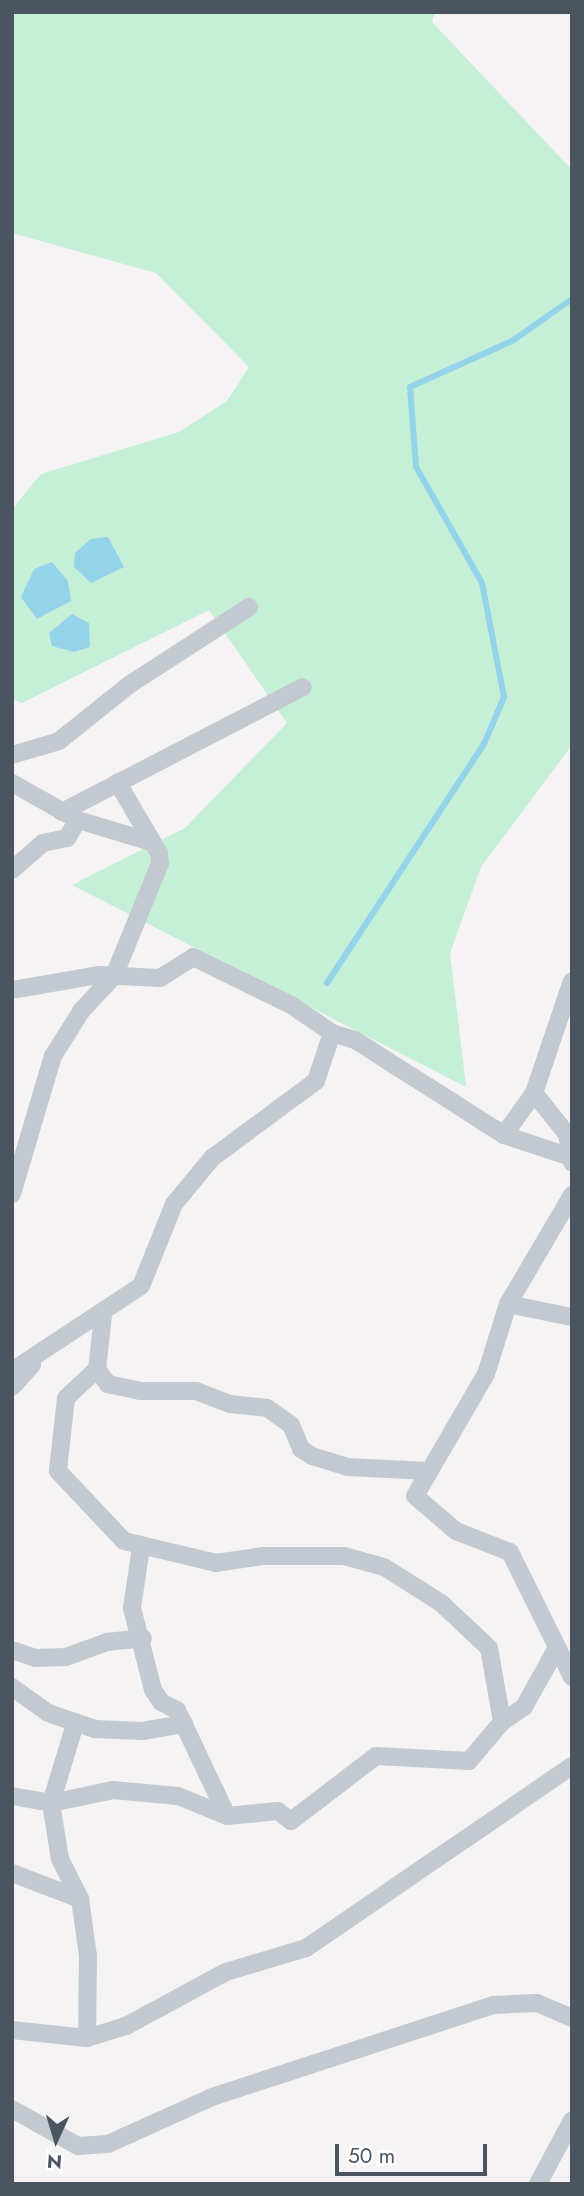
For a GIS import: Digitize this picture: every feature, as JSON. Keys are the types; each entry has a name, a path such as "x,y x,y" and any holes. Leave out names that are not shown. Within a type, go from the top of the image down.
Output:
{"street":[{"path":"12,755 59,741 129,685 249,607"},
{"path":"12,870 43,843 61,842 70,816 117,782 303,687"},
{"path":"12,1194 53,1056 82,1010 114,976 160,863 117,782"},
{"path":"12,783 70,816 151,842"},
{"path":"12,990 114,976 160,978 193,957 291,1005 332,1033 355,1040 504,1135 571,1157"},
{"path":"504,1135 534,1093 572,981"},
{"path":"12,1371 39,1357 103,1315 141,1286 174,1204 212,1158 316,1081 332,1033"},
{"path":"534,1093 565,1129 572,1163"},
{"path":"572,1195 508,1304 486,1374 428,1471 417,1499 456,1531 510,1552 547,1620 555,1651 572,1677"},
{"path":"508,1304 572,1317"},
{"path":"103,1315 97,1369 66,1398 58,1471 124,1541 216,1563 263,1556 344,1556 384,1567 441,1603 489,1648 502,1721"},
{"path":"12,1387 39,1357"},
{"path":"97,1369 108,1384 126,1389 196,1391 230,1404 279,1413 301,1450 347,1467 428,1471"},
{"path":"141,1547 132,1608 143,1638 153,1690 184,1724 227,1816"},
{"path":"12,1650 35,1658 66,1657 107,1642 143,1638"},
{"path":"12,1796 51,1803 113,1790 178,1796 227,1816 278,1811 291,1821 376,1756 469,1760 502,1721 524,1707 555,1651"},
{"path":"12,1687 40,1709 75,1724 142,1731 184,1724"},
{"path":"75,1724 51,1803 60,1859 80,1899 88,1956 87,2038"},
{"path":"12,2030 87,2038 126,2026 226,1972 306,1948 572,1766"},
{"path":"12,1873 80,1899"},
{"path":"12,2109 79,2146 92,2147 212,2097 493,2004 537,2003 572,2018"},
{"path":"538,2184 572,2120"}],"green space":[{"path":"12,12 435,12 432,22 572,170 572,745 481,867 450,953 466,1087 72,885 185,828 287,723 209,610 22,703 12,699 12,509 41,474 179,432 227,401 249,367 156,273 12,233"}],"water":[{"path":"108,537 124,567 91,583 74,567 75,553 91,539"},
{"path":"52,562 68,581 71,601 37,619 21,597 34,569"},
{"path":"72,614 89,623 90,647 74,652 52,646 49,633"}],"waterway":[{"path":"327,983 484,744 504,697 482,583 416,467 410,387 512,341 572,299"}]}
